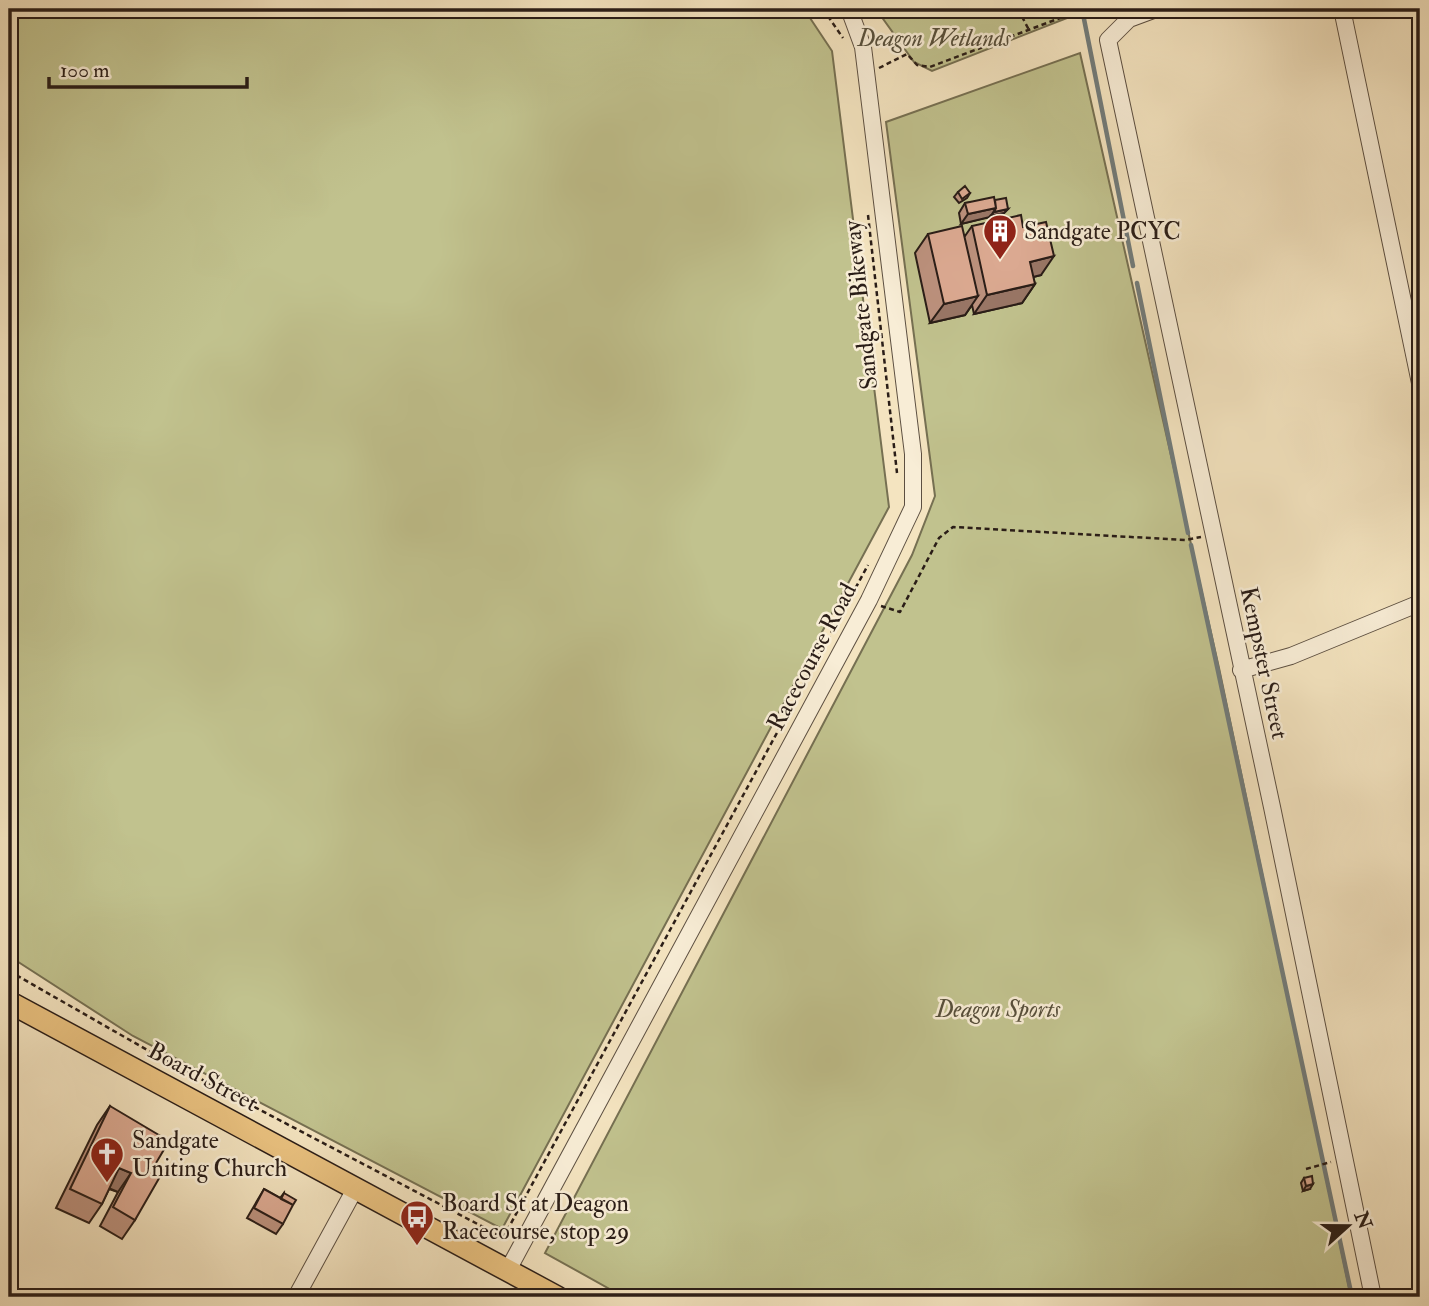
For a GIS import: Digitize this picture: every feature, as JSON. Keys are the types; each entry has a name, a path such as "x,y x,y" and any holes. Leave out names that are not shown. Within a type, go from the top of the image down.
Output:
{"main road":[{"name":"Board Street","path":"9,1002 557,1297"}],"street":[{"name":"Racecourse Road","path":"508,1270 869,600 913,507 913,454 862,42 849,9"},
{"name":"Kempster Street","path":"1156,9 1129,19 1108,40 1373,1297"},
{"path":"1342,9 1420,383"},
{"path":"1241,670 1291,656 1420,603"},
{"path":"296,1297 355,1189"}],"path":[{"path":"823,9 846,43"},
{"path":"1018,9 1029,30"},
{"path":"1059,18 1061,9"},
{"path":"866,75 907,54 917,65 930,67 1084,9"},
{"name":"Sandgate Bikeway","path":"867,213 898,479"},
{"path":"873,602 900,612 939,538 953,527 1185,540 1213,534"},
{"path":"9,971 163,1059 505,1239 852,593 874,557"},
{"path":"1306,1169 1332,1161"}],"green space":[{"path":"9,9 804,9 832,51 889,507 502,1229 133,1036 9,956"},
{"name":"Deagon Wetlands","path":"876,9 1090,9 932,71 914,62"},
{"name":"Deagon Sports","path":"1080,53 1219,668 1351,1297 624,1297 545,1253 912,555 935,496 886,122"}],"building":[{"path":"965,186 970,193 962,199 958,192"},
{"path":"994,197 996,208 968,214 965,203"},
{"path":"1006,198 1008,209 994,212 995,200"},
{"path":"1021,215 1023,227 1046,222 1054,256 1030,262 1035,284 987,295 972,226"},
{"path":"962,226 978,296 944,304 928,234"},
{"name":"Sandgate Uniting Church","path":"110,1106 169,1141 156,1163 165,1168 135,1220 113,1207 131,1173 119,1168 102,1204 70,1189"},
{"path":"1312,1176 1313,1184 1306,1186 1304,1178"},
{"path":"264,1189 293,1205 283,1224 254,1208"},
{"path":"284,1193 296,1200 293,1205 281,1199"}],"waterway":[{"path":"1084,19 1133,266"},
{"path":"1137,283 1188,533"},
{"path":"1191,545 1352,1297"}],"place":[{"name":"Sandgate PCYC","path":"1000,261"},
{"name":"Sandgate Uniting Church","path":"107,1184"},
{"name":"Board St at Deagon Racecourse, stop 29","path":"417,1247"}]}
